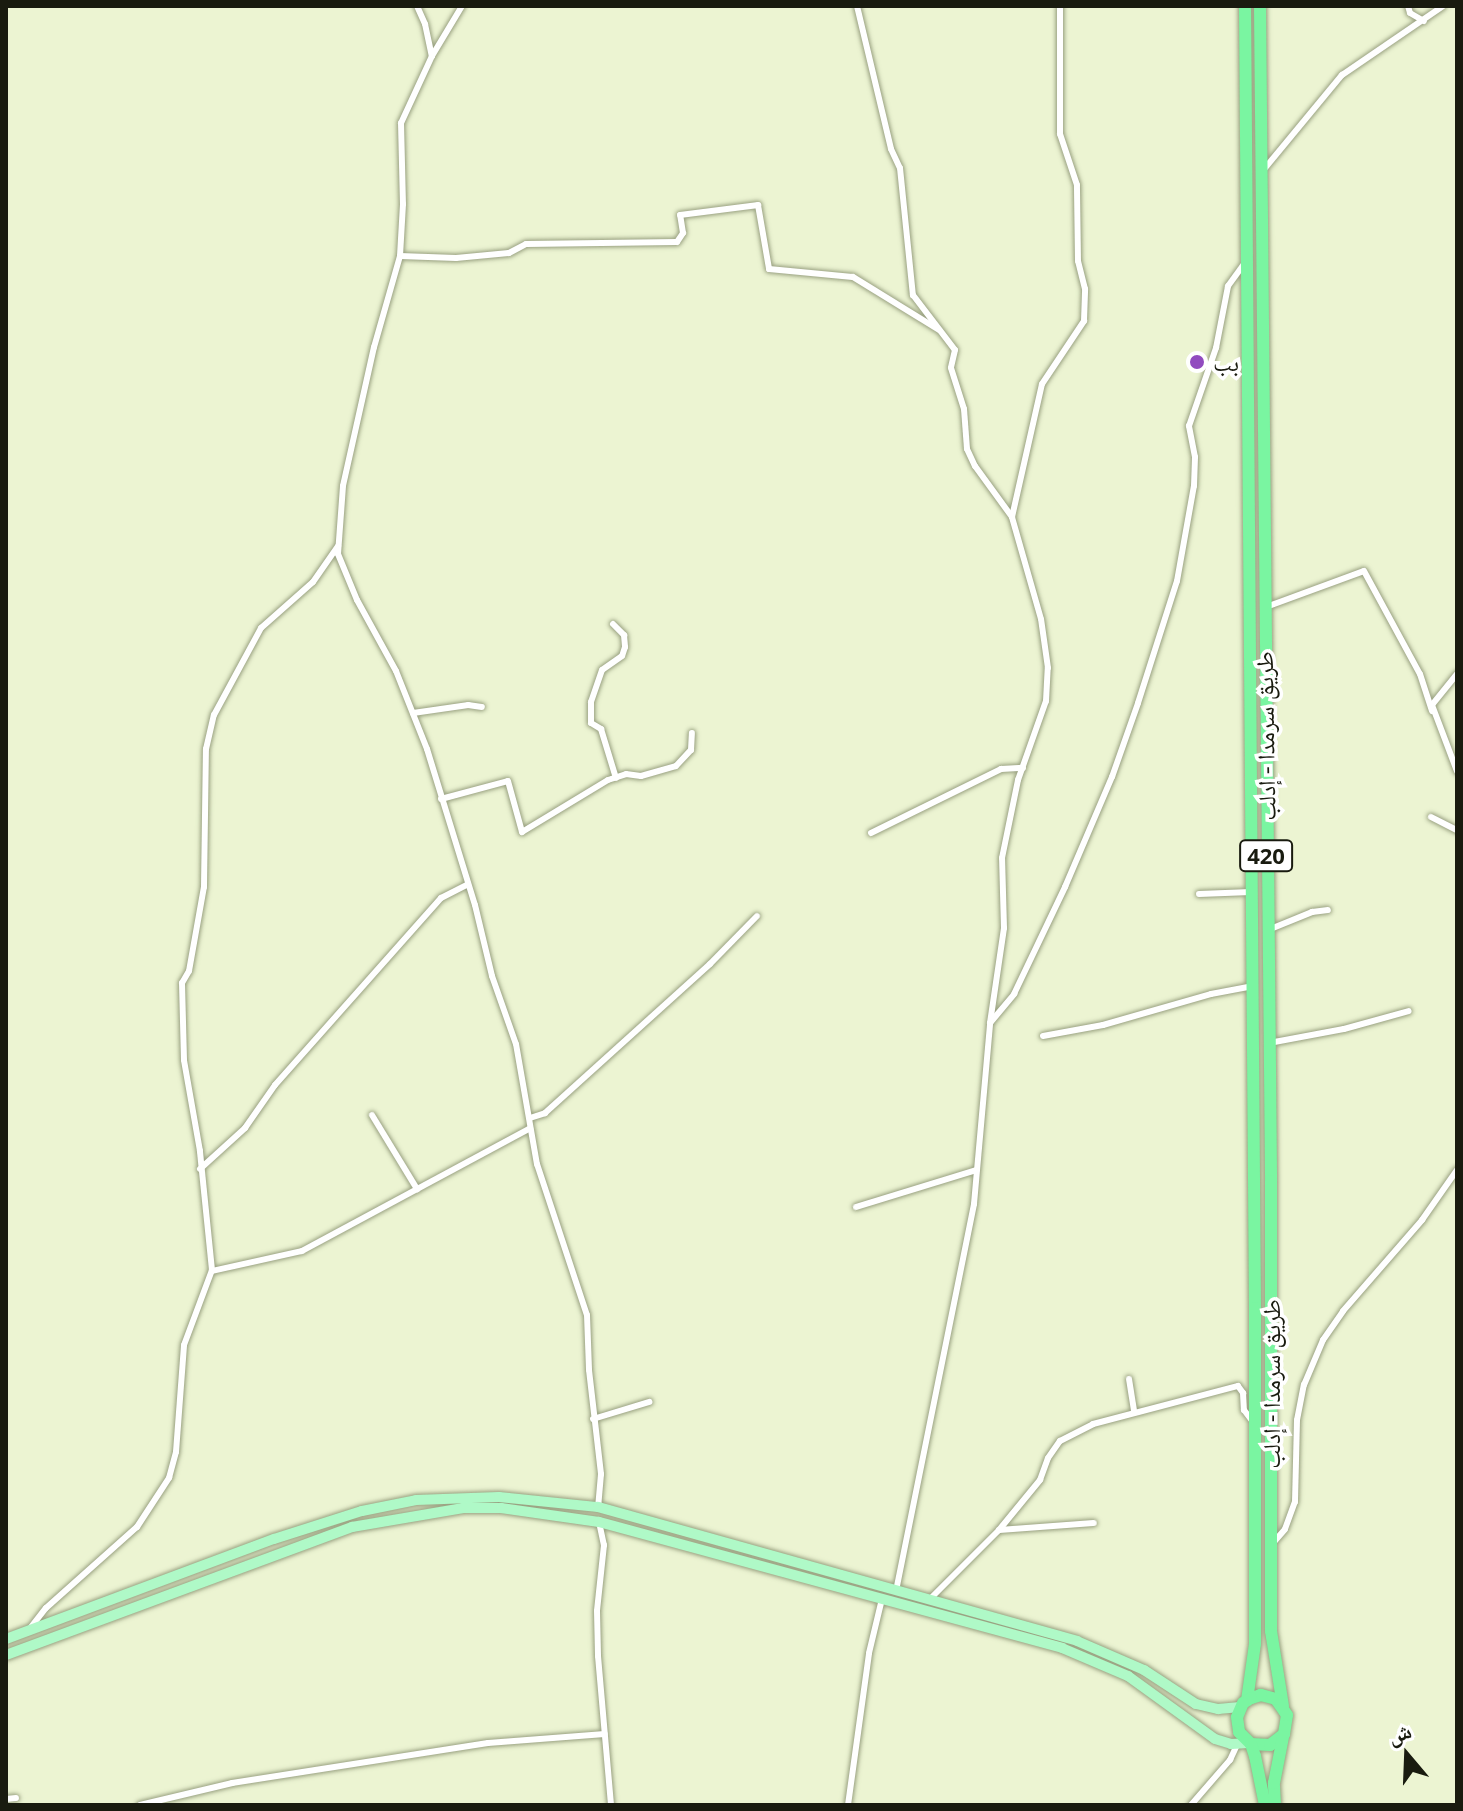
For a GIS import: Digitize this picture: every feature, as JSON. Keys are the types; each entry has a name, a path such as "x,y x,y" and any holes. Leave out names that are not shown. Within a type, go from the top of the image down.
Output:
{"highway":[{"name":"طريق سرمدا - إدلب","path":"1244,1704 1255,1644 1245,6"},
{"name":"طريق سرمدا - إدلب","path":"1260,6 1271,1640 1283,1706"},
{"path":"1245,85 1259,84"},
{"path":"1246,445 1261,443"},
{"path":"1265,1805 1246,1744 1237,1727 1244,1704 1266,1696 1283,1706 1288,1720 1274,1783 1275,1805"},
{"path":"1246,1744 1270,1745 1284,1734"}],"main road":[{"path":"6,1639 274,1539 362,1511 416,1500 499,1497 598,1507 929,1600 1118,1671 1155,1693 1215,1739 1246,1744"},
{"path":"6,1655 352,1527 463,1508 501,1508 599,1522 882,1599 1104,1651 1144,1670 1196,1704 1218,1709 1244,1704"}],"street":[{"path":"417,6 425,24 432,56"},
{"path":"462,6 432,56 401,123 403,204 400,256 349,458 338,546 357,600 396,671 413,713 468,884 492,976 516,1044 537,1164 587,1315 593,1419 601,1474 598,1507"},
{"path":"857,6 891,149 900,168 909,226 913,295 939,330"},
{"path":"1012,517 1042,384 1084,321 1085,289 1078,261 1077,185 1060,134 1060,6"},
{"path":"1408,6 1410,13 1424,21"},
{"path":"1260,174 1342,75 1443,6"},
{"path":"400,256 456,258 509,253 526,244 677,242 683,233 680,215 758,205 769,269 853,277 939,330 950,339 955,350 951,368 964,409 967,449 975,466 1012,517 1041,619 1048,668 1046,701 1023,768 1002,858 1004,928 990,1023 964,1261 908,1520 896,1591"},
{"path":"990,1023 1014,994 1065,887 1112,777 1138,703 1179,567 1194,486 1195,457 1189,426 1216,348 1228,286 1246,261"},
{"path":"27,1632 46,1608 137,1527 169,1478 176,1452 184,1345 212,1271 184,1060 182,983 195,943 204,887 206,749 214,715 261,628 313,582 338,546"},
{"path":"1263,608 1364,571 1420,674 1432,711 1455,759 1457,771"},
{"path":"613,624 624,635 625,647 622,656 602,670 591,702 591,723 601,729 616,778"},
{"path":"1432,711 1434,699 1457,674"},
{"path":"413,713 468,705 482,707"},
{"path":"441,799 508,781 522,832 616,778 626,774 641,776 676,766 691,750 692,733"},
{"path":"871,833 1001,769 1023,768"},
{"path":"1431,817 1457,830"},
{"path":"200,1169 245,1128 275,1085 434,906 447,893 468,884"},
{"path":"1199,894 1252,892"},
{"path":"1268,930 1290,919 1328,910"},
{"path":"530,1118 545,1113 710,964 757,916"},
{"path":"1043,1036 1103,1025 1211,994 1253,986"},
{"path":"1269,1043 1344,1029 1409,1011"},
{"path":"372,1115 417,1189"},
{"path":"212,1271 302,1251 530,1128"},
{"path":"856,1207 976,1170"},
{"path":"1271,1545 1285,1529 1295,1502 1297,1420 1304,1385 1323,1340 1343,1311 1422,1220 1457,1170"},
{"path":"1129,1379 1134,1411"},
{"path":"929,1600 999,1530 1040,1480 1048,1458 1060,1441 1093,1424 1134,1411 1238,1386 1243,1393 1245,1412 1255,1425"},
{"path":"593,1419 649,1402"},
{"path":"599,1522 604,1545 597,1611 611,1805"},
{"path":"999,1530 1094,1523"},
{"path":"848,1805 869,1653 882,1599"},
{"path":"140,1805 232,1783 488,1743 605,1734"},
{"path":"1191,1805 1246,1744"},
{"path":"6,1799 16,1798"}],"place":[{"name":"بب","path":"1197,362"}]}
